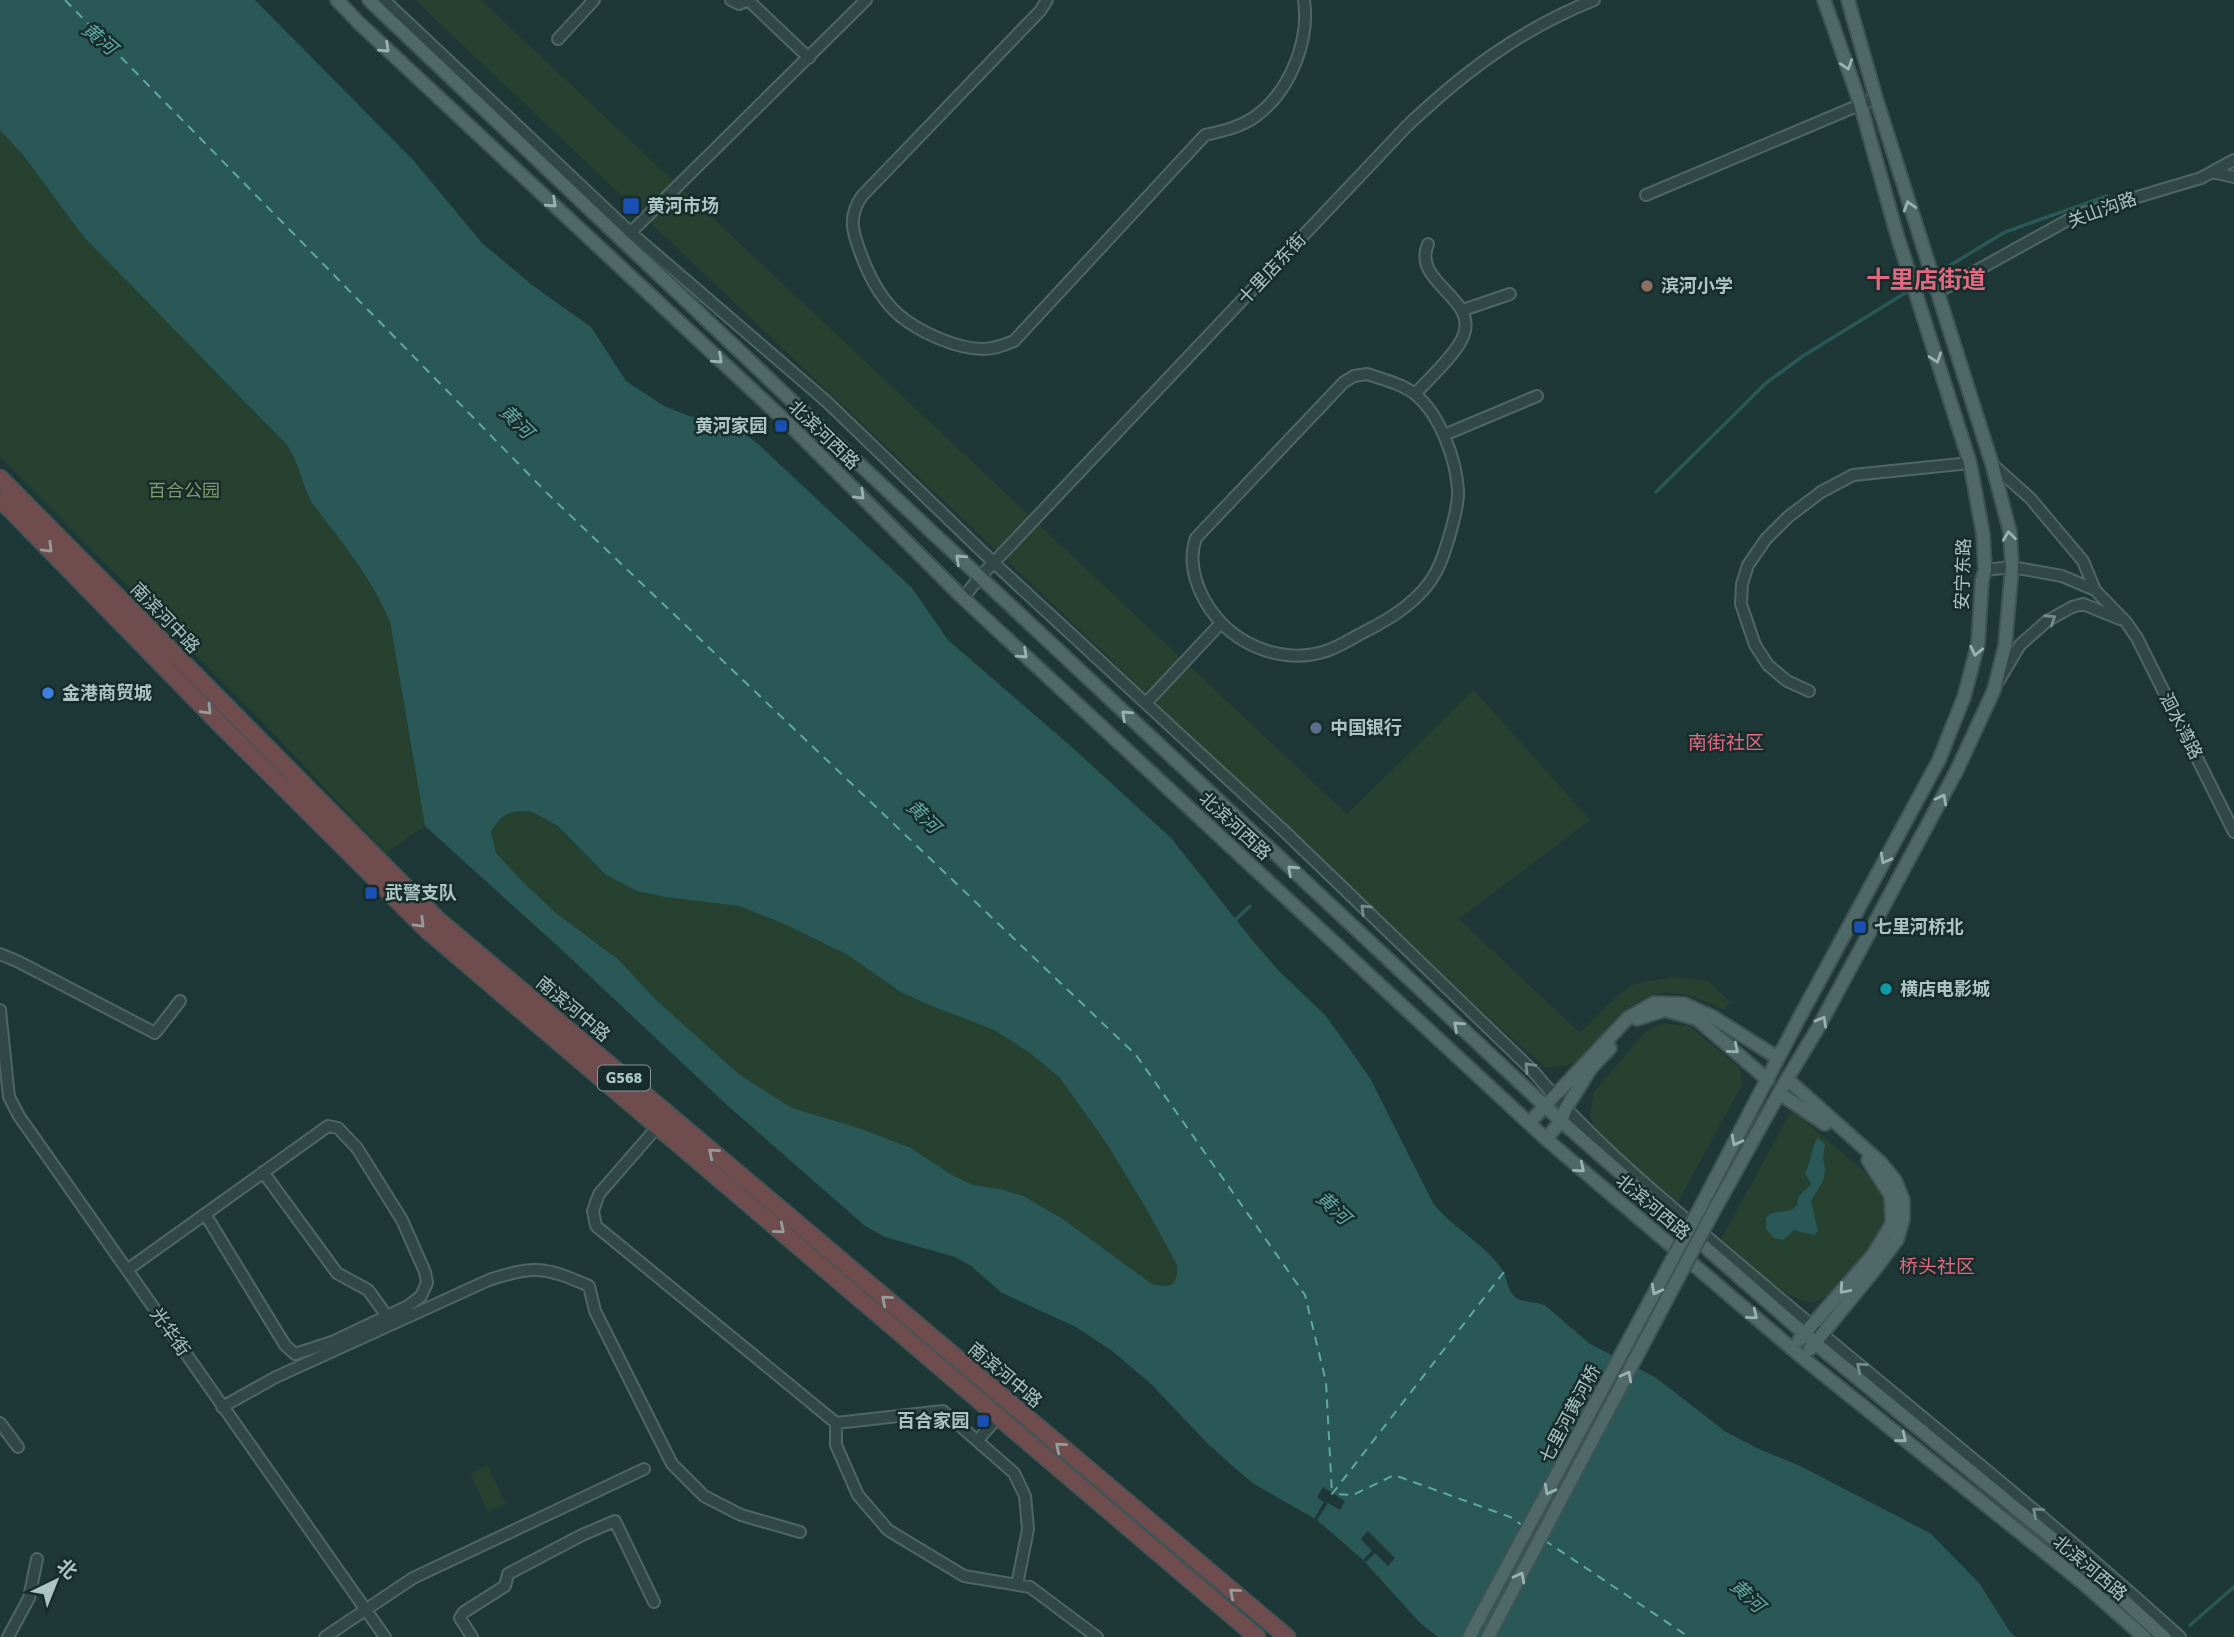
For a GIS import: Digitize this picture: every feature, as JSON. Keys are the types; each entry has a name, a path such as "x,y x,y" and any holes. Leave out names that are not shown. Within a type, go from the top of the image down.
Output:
{"highway":[{"name":"南滨河中路","path":"0,478 437,919 1287,1637"},
{"name":"南滨河中路","path":"0,499 427,930 1257,1637"}],"main road":[{"name":"北滨河西路","path":"337,0 795,430 963,598 1546,1139 1803,1358 2083,1584 2144,1637"},
{"name":"北滨河西路","path":"369,0 626,237 980,577 1549,1101 1561,1121 2086,1566 2164,1637"},
{"name":"安宁东路","path":"1706,1211 1778,1058 1939,760 1964,697 1978,644 1985,570 1983,534 1970,463 1914,288 1860,103 1824,0"},
{"path":"1706,1211 1818,1028 1957,770 1994,690 2005,646 2012,567 2010,532 1992,464 1876,98 1848,0"},
{"path":"1529,1123 1628,1018 1654,1003 1684,1004 1694,1008 1778,1058"},
{"path":"1546,1139 1561,1121 1591,1068 1634,1020 1665,1010 1697,1018 1768,1080"},
{"path":"1787,1079 1881,1163 1895,1180 1903,1200 1903,1219 1897,1240 1876,1268 1813,1334 1792,1348"},
{"path":"1779,1093 1819,1118 1872,1163 1891,1196 1892,1224 1873,1255 1813,1334 1803,1358"},
{"name":"七里河黄河桥","path":"1469,1637 1706,1211"},
{"name":"七里河黄河桥","path":"1488,1637 1706,1211"}],"street":[{"path":"384,0 626,237 826,401 994,563 1283,830 1533,1071 1549,1101 1566,1108 1604,1146 1813,1334 2092,1557 2180,1637"},
{"path":"558,39 594,0"},
{"path":"731,0 739,4 748,0 808,58"},
{"path":"626,237 866,0"},
{"path":"1047,0 855,205 852,227 871,280 899,315 937,339 981,349 998,348 1014,341 1205,135 1244,123 1256,116 1275,97 1298,60 1307,18 1304,0"},
{"name":"十里店东街","path":"963,598 1438,96 1495,52 1571,4 1594,0"},
{"path":"1646,195 1876,98"},
{"name":"关山沟路","path":"1934,281 2077,215 2201,177 2234,160"},
{"path":"2212,172 2234,177"},
{"path":"1415,394 1459,344 1466,328 1463,310 1426,267 1425,251 1428,244"},
{"path":"1463,310 1510,294"},
{"path":"1367,374 1415,394 1444,435 1453,456 1458,492 1449,537 1436,572 1413,601 1382,623 1325,651 1291,656 1258,649 1228,631 1206,605 1191,561 1196,538 1344,382 1354,376 1367,374"},
{"path":"1444,435 1537,396"},
{"path":"1809,691 1787,681 1768,665 1755,646 1741,604 1742,584 1748,565 1766,539 1788,517 1821,492 1853,475 1970,463"},
{"name":"洄水湾路","path":"1992,464 2030,498 2083,561 2095,590 2126,622 2137,638 2234,832"},
{"name":"洄水湾路","path":"1985,570 2012,567 2062,576 2095,590"},
{"path":"1994,690 2020,645 2047,621 2072,607 2083,604 2126,622"},
{"path":"1146,703 1221,623"},
{"path":"0,954 155,1033 180,1001"},
{"name":"光华街","path":"0,1010 3,1067 9,1097 19,1116 385,1637"},
{"path":"127,1270 263,1172 328,1126 338,1128 357,1148 402,1220 425,1272 427,1283 421,1296 387,1316 332,1342 295,1354 285,1345 205,1214"},
{"path":"658,1126 599,1194 593,1212 596,1226 836,1423 943,1411 978,1440 1014,1473 1025,1496 1028,1529 1017,1585"},
{"path":"263,1172 337,1273 368,1290 387,1316"},
{"path":"222,1406 276,1377 489,1280 519,1270 556,1271 589,1286 595,1311 671,1464 704,1496 741,1515 800,1532"},
{"path":"978,1440 999,1416"},
{"path":"0,1423 18,1447"},
{"path":"836,1423 836,1445 858,1495 888,1530 964,1576 1030,1587 1097,1637"},
{"path":"325,1637 413,1578 644,1469"},
{"path":"472,1637 460,1618 464,1612 505,1586 508,1574 582,1535 615,1521 654,1602"},
{"path":"8,1637 29,1598 37,1559"}],"green space":[{"path":"415,0 481,0 1347,814 1474,690 1590,820 1459,919 1580,1033 1631,985 1670,977 1708,981 1731,1002 1723,1010 1690,996 1675,993 1648,997 1621,1014 1578,1061 1546,1068 1497,1025"},
{"name":"百合公园","path":"0,130 23,155 83,236 287,445 312,503 374,590 390,622 425,826 386,853 273,733 0,457"},
{"path":"530,811 558,826 606,875 637,891 739,906 782,923 846,954 901,992 994,1030 1030,1053 1060,1078 1107,1144 1177,1265 1174,1282 1168,1286 1152,1284 1063,1219 1023,1196 1001,1189 973,1185 952,1175 911,1148 862,1129 792,1108 740,1075 655,999 619,960 556,913 496,853 491,832 499,820 511,813"},
{"path":"1663,1023 1689,1026 1740,1068 1742,1085 1678,1202 1595,1132 1590,1116 1594,1092 1645,1032"},
{"path":"1792,1110 1875,1180 1888,1205 1886,1219 1871,1248 1834,1290 1813,1302 1802,1301 1778,1287 1721,1239"},
{"path":"488,1465 506,1504 488,1512 470,1474"}],"water":[{"name":"黄河","path":"0,0 255,0 414,161 482,243 532,285 591,327 626,381 664,406 689,416 722,422 741,431 758,444 912,588 948,640 1074,749 1171,838 1278,970 1326,1016 1370,1078 1433,1203 1498,1264 1515,1297 1546,1306 1590,1344 1655,1377 1726,1432 1800,1466 1930,1533 1980,1584 2010,1632 2016,1637 1438,1637 1420,1623 1363,1560 1317,1520 1254,1484 1208,1444 1151,1384 1111,1350 1074,1326 1002,1293 971,1266 955,1257 885,1237 865,1226 728,1106 425,826 390,622 365,575 312,503 287,445 83,236 23,155 0,130","holes":["530,811 558,826 606,875 637,891 739,906 782,923 846,954 901,992 994,1030 1030,1053 1060,1078 1107,1144 1177,1265 1174,1282 1168,1286 1152,1284 1063,1219 1023,1196 1001,1189 973,1185 952,1175 911,1148 862,1129 792,1108 740,1075 655,999 619,960 556,913 496,853 491,832 507,814"]},
{"path":"1818,1138 1825,1144 1824,1179 1811,1201 1818,1231 1814,1235 1794,1230 1783,1240 1774,1238 1766,1229 1766,1218 1772,1213 1794,1208 1800,1195 1811,1184 1805,1173"}],"pier":[{"path":"1323,1487 1345,1501 1340,1510 1328,1503 1317,1520 1314,1519 1324,1502 1317,1497"},
{"path":"1368,1531 1395,1558 1388,1566 1375,1553 1366,1562 1363,1560 1372,1551 1361,1539"}],"waterway":[{"path":"1916,286 2005,232 2107,196"},
{"path":"1656,492 1766,383 1803,356 1910,290"},
{"path":"1234,921 1250,906"},
{"path":"2190,1625 2234,1587"}],"ferry route":[{"path":"65,0 550,496 1136,1055 1305,1295 1326,1382 1332,1494"},
{"path":"1504,1272 1332,1494 1353,1495 1394,1475 1510,1517 1522,1525"},
{"path":"1544,1540 1689,1637"}],"place":[{"name":"黄河市场","path":"631,206"},
{"name":"滨河小学","path":"1647,286"},
{"name":"黄河家园","path":"781,426"},
{"name":"金港商贸城","path":"48,693"},
{"name":"中国银行","path":"1316,728"},
{"name":"武警支队","path":"371,893"},
{"name":"七里河桥北","path":"1860,927"},
{"name":"横店电影城","path":"1886,989"},
{"name":"百合家园","path":"983,1421"}],"district":[{"name":"十里店街道","path":"1926,280"},
{"name":"南街社区","path":"1726,743"},
{"name":"桥头社区","path":"1937,1267"}]}
